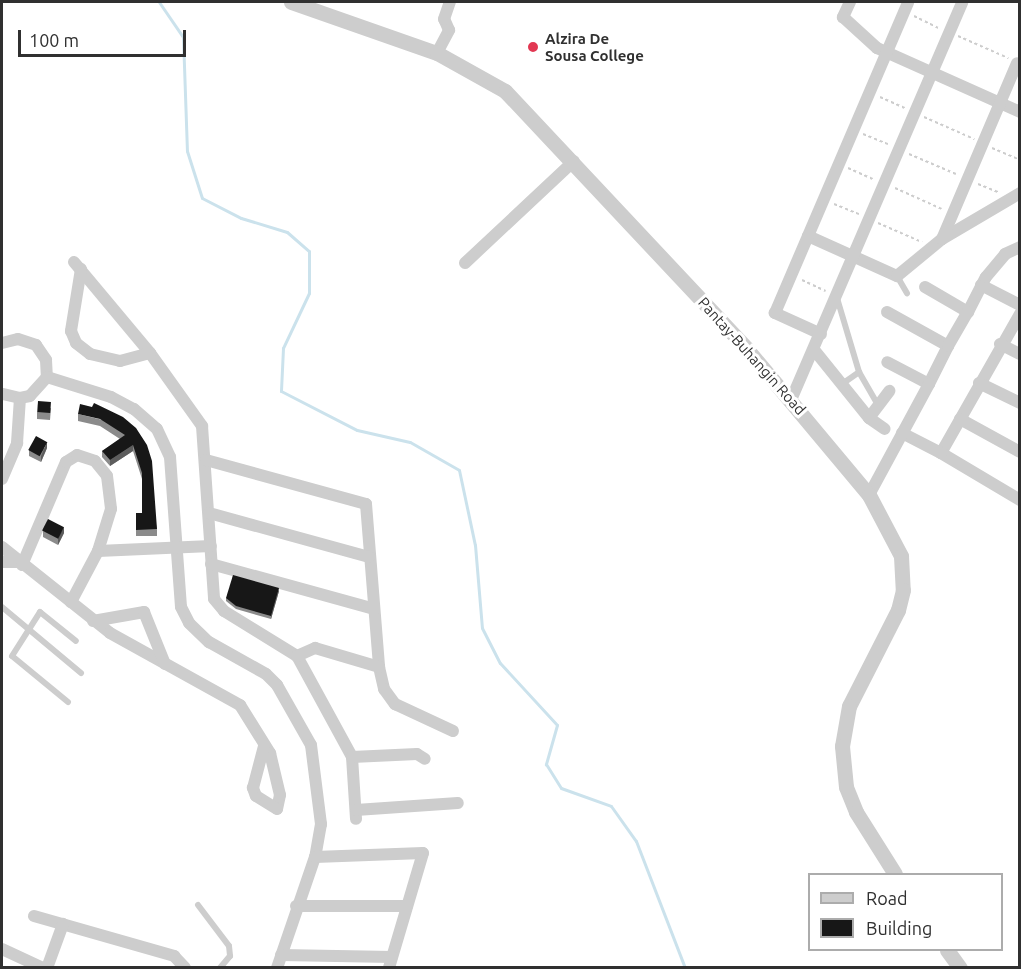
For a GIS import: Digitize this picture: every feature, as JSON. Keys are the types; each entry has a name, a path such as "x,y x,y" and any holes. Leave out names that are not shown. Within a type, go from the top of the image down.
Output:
{"street":[{"name":"Pantay-Buhangin Road","path":"291,2 437,53 505,91 574,161 791,400 868,495 901,556 903,590 898,609 849,706 842,746 846,787 856,812 894,873"},
{"path":"850,2 843,17 886,54 1020,112"},
{"path":"821,334 775,314 908,2"},
{"path":"791,400 815,351 853,256 962,2"},
{"path":"437,53 449,30 444,18 446,3"},
{"path":"942,239 1017,63"},
{"path":"465,263 574,161"},
{"path":"808,236 897,276 942,239 1015,196"},
{"path":"868,495 981,285 1005,254 1020,247"},
{"path":"150,353 120,361 90,354 76,343 71,331 77,265 150,353 202,426 214,599 224,611 297,656 352,757 356,814 458,803"},
{"path":"981,285 1020,306"},
{"path":"925,287 968,312"},
{"path":"886,312 948,346"},
{"path":"941,453 1000,344 1020,314"},
{"path":"2,344 18,339 36,345 46,360 46,377 39,389 20,398 2,394"},
{"path":"1000,344 1020,354"},
{"path":"815,351 869,418 885,429"},
{"path":"887,362 929,384"},
{"path":"46,377 111,397 134,409 157,429 170,457 178,595 189,623 209,642 266,674 311,745 321,824 315,857 296,906 277,968"},
{"path":"980,383 1020,403"},
{"path":"869,418 888,391"},
{"path":"2,479 17,443 20,398"},
{"path":"960,419 1020,452"},
{"path":"902,433 941,453 1020,500"},
{"path":"20,564 66,462 77,455 95,461 107,476 111,509 98,551 71,602"},
{"path":"206,460 366,504 379,667 384,689 394,704 453,731"},
{"path":"209,513 369,556"},
{"path":"98,551 211,546"},
{"path":"2,548 12,552 20,564 93,621 240,705 264,746"},
{"path":"2,562 20,564"},
{"path":"211,564 374,609"},
{"path":"93,621 144,612 165,664"},
{"path":"297,656 315,648 379,667"},
{"path":"352,757 417,754 425,759"},
{"path":"281,955 390,962 423,853 315,857"},
{"path":"296,906 407,906"},
{"path":"34,916 174,957 185,968"},
{"path":"2,949 45,968 63,924"},
{"path":"948,951 957,966"}],"lane":[{"path":"897,276 907,293"},
{"path":"837,297 859,372 879,406"},
{"path":"842,384 859,372"},
{"path":"2,607 81,673"},
{"path":"68,702 12,656 26,628 40,612 76,641"},
{"path":"198,905 229,946 230,956 220,968"}],"path":[{"path":"870,92 1020,160"},
{"path":"853,130 968,179 1015,196"},
{"path":"839,164 953,214"},
{"path":"791,275 837,297"}],"building":[{"path":"38,401 51,402 50,413 37,412"},
{"path":"94,403 123,417 136,428 147,445 152,461 157,529 136,530 136,513 142,513 142,473 133,445 110,460 102,451 125,435 100,419 78,414 80,404 92,407"},
{"path":"36,436 47,442 40,456 28,450"},
{"path":"48,519 64,527 58,539 42,531"},
{"path":"233,575 279,588 271,616 236,606 226,598"}],"waterway":[{"path":"159,2 183,37 187,151 202,198 241,218 287,232 309,251 309,293 283,348 281,391 357,430 410,442 459,470 475,545 482,628 500,663 557,725 546,764 561,788 611,806 636,841 685,968"}],"place":[{"name":"Alzira De Sousa College","path":"533,47"}]}
